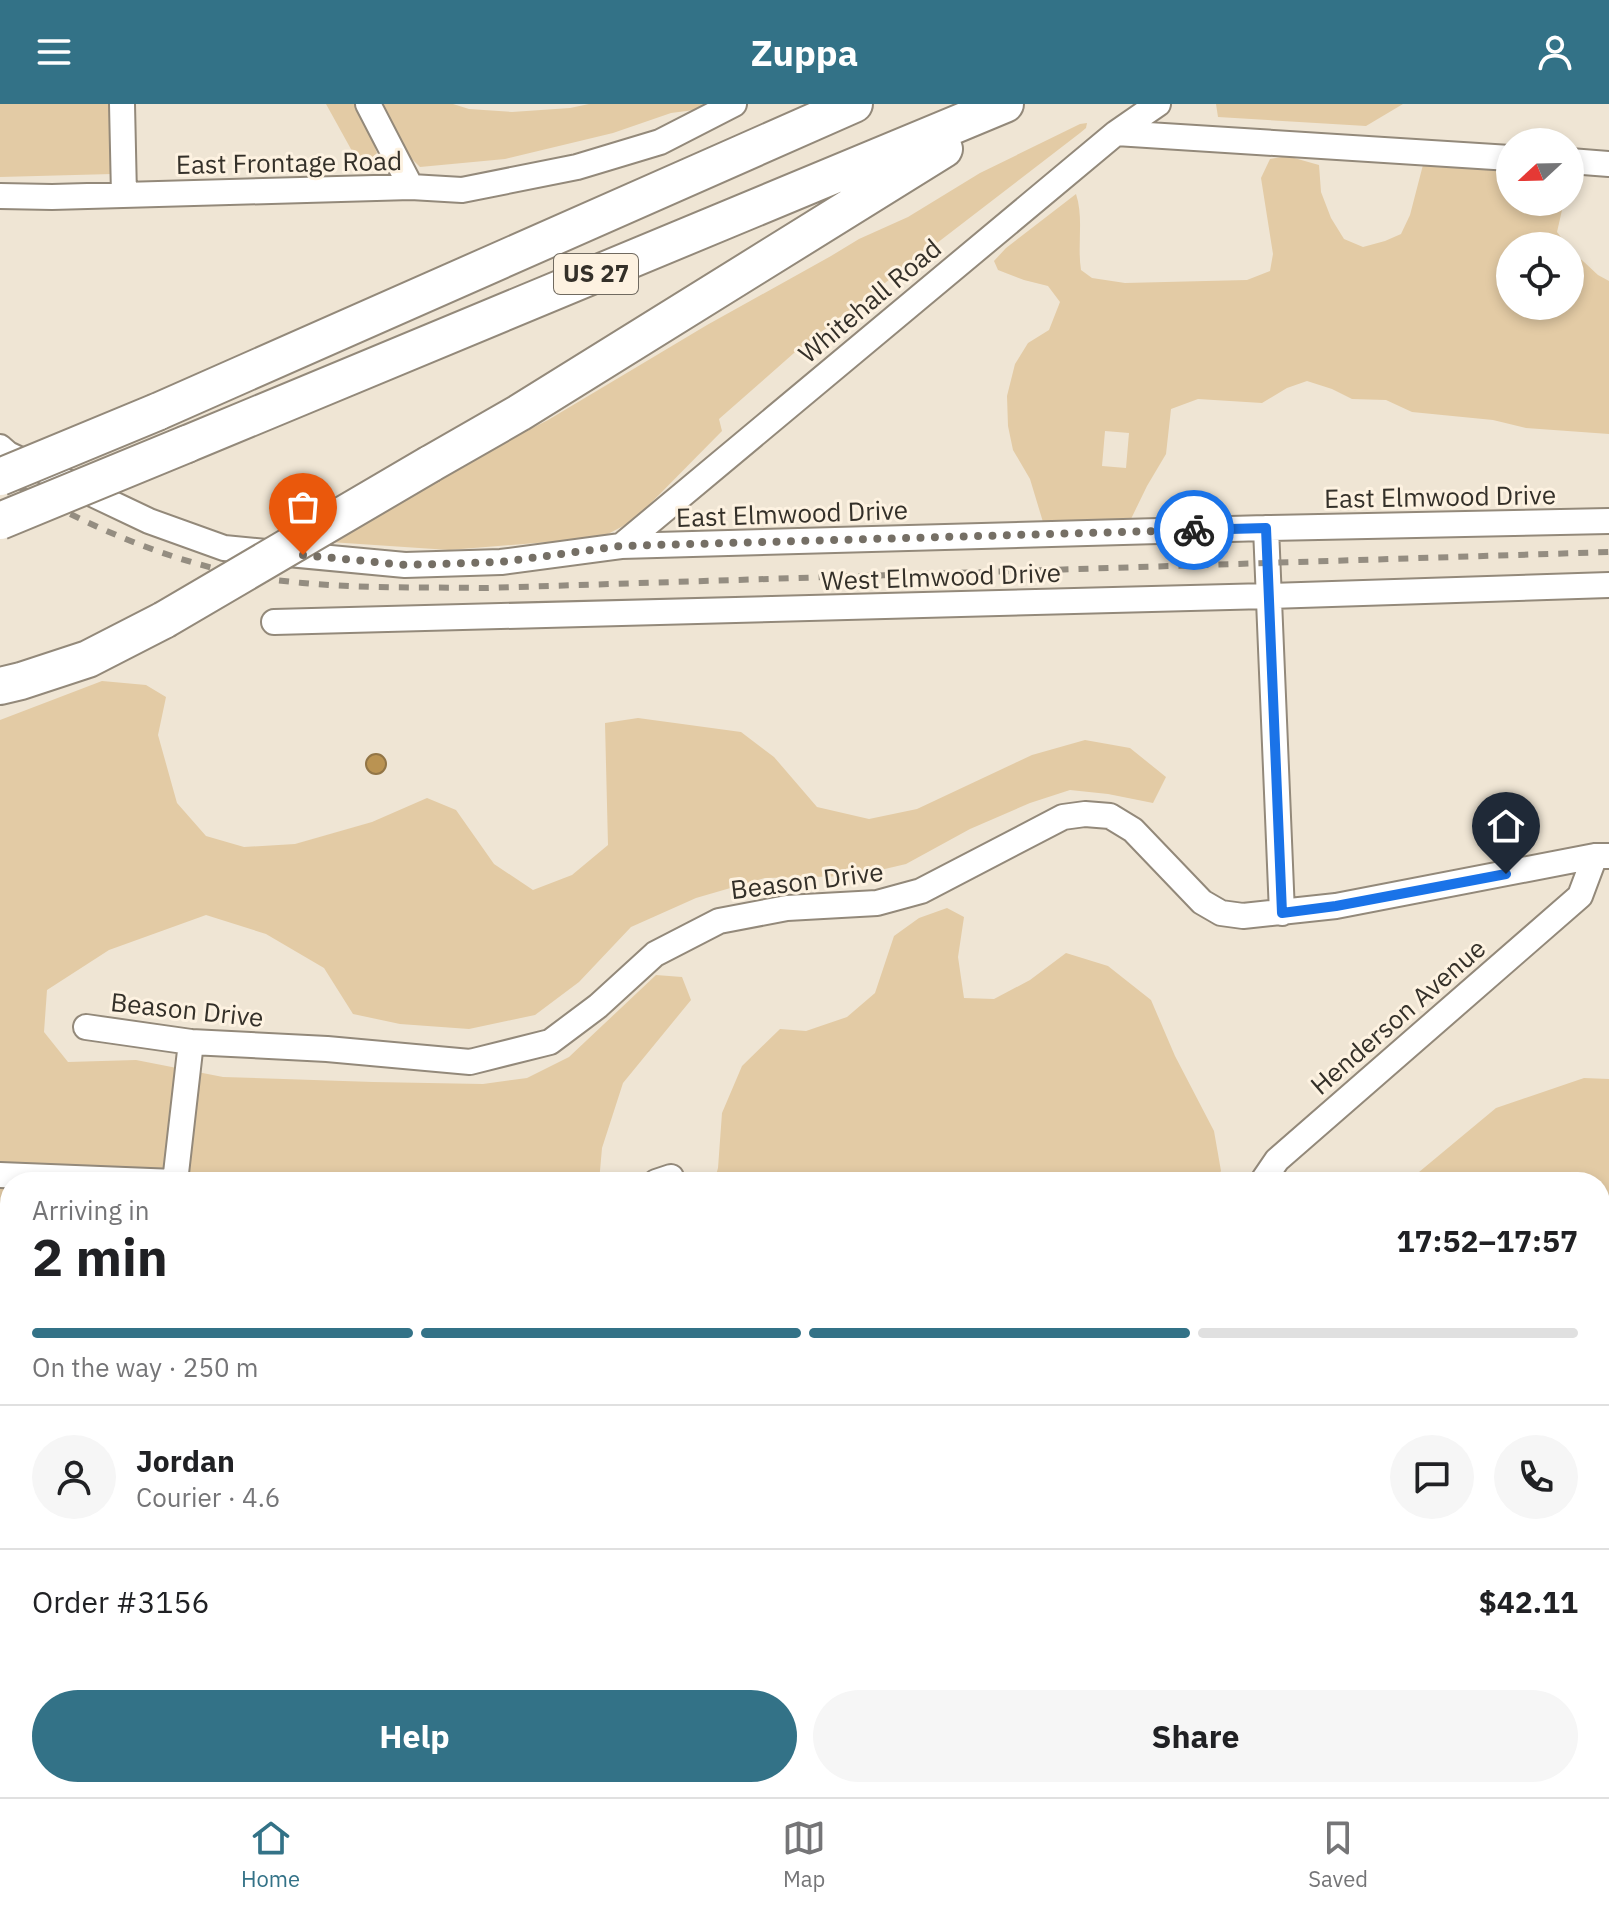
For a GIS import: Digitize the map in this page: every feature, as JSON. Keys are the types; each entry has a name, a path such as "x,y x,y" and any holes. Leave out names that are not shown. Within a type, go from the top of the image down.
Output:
{"highway":[{"name":"US 27","path":"0,477 157,412 854,104"},
{"name":"US 27","path":"0,521 1005,104"},
{"path":"0,686 88,659 164,620 519,413 1019,104"}],"street":[{"path":"122,104 124,195"},
{"path":"368,104 411,187"},
{"name":"East Frontage Road","path":"0,196 411,187 462,190 577,167 660,142 734,104"},
{"name":"Whitehall Road","path":"621,546 1116,133 1158,104"},
{"path":"1116,133 1496,157"},
{"path":"1584,162 1609,164"},
{"name":"East Elmwood Drive","path":"0,447 8,454 112,505 224,548 405,565 501,562 621,546 1609,521"},
{"path":"1266,528 1282,913"},
{"name":"West Elmwood Drive","path":"274,622 1609,585"},
{"name":"Beason Drive","path":"86,1027 191,1042 327,1049 470,1062 550,1042 598,1006 655,954 719,921 787,908 877,903 921,891 1051,822 1085,814 1110,816 1133,830 1202,902 1221,913 1243,916 1336,906 1602,856"},
{"name":"Henderson Avenue","path":"1269,1172 1277,1160 1580,896 1602,856"},
{"path":"176,1172 191,1042"}],"shaded area":[{"path":"0,104 112,104 112,174 0,177"},
{"path":"326,104 354,104 377,153 368,162 357,160"},
{"path":"379,104 453,104 469,109 512,112 589,104 707,104 613,133 505,159 420,167 406,153"},
{"path":"1216,104 1403,104 1366,126 1218,117"},
{"path":"1087,123 1080,133 794,353 719,419 722,431 625,525 606,535 586,539 449,550 330,542 489,450 548,420 859,239 908,217 980,173"},
{"path":"1287,156 1319,165 1321,192 1331,218 1344,239 1363,247 1401,234 1410,215 1424,161 1496,164 1496,216 1561,216 1557,232 1496,232 1496,320 1584,320 1584,262 1609,281 1609,434 1526,428 1493,420 1412,412 1386,400 1352,399 1307,381 1287,388 1262,403 1198,399 1171,409 1166,454 1130,521 1043,522 1030,479 1013,450 1007,396 1015,364 1028,343 1049,330 1060,302 1048,286 998,270 994,261 1006,248 1076,194 1080,212 1081,270 1092,278 1125,283 1247,280 1270,271 1273,254 1261,178 1270,159","holes":["1105,431 1129,433 1126,468 1102,466"]},
{"path":"102,681 146,685 166,697 158,735 177,803 206,836 244,847 295,844 372,822 427,798 456,810 494,864 533,890 572,875 608,845 605,723 638,718 741,732 774,757 817,807 869,819 917,809 1032,755 1085,740 1130,748 1166,777 1153,803 1070,790 1030,803 970,829 906,864 855,876 765,878 696,898 631,927 579,982 535,1015 469,1029 400,1024 353,1014 324,968 266,934 206,915 109,950 47,990 44,1032 68,1062 136,1060 223,1077 483,1084 527,1078 569,1057 656,975 682,977 691,1000 623,1083 602,1148 600,1172 0,1172 0,720"},
{"path":"376,754 383,757 386,764 383,771 376,774 369,771 366,764 369,757"},
{"path":"947,908 964,917 958,957 964,998 994,999 1030,980 1066,953 1108,966 1151,1000 1175,1056 1214,1131 1220,1172 717,1172 722,1113 742,1066 780,1029 806,1031 847,1017 875,993 894,936 919,918"},
{"path":"1584,1078 1609,1079 1609,1172 1419,1172 1496,1108"}],"railway":[{"path":"0,476 102,529 173,556 247,575 334,585 486,588 1609,552"}],"way so far":[{"path":"303,555 405,565 501,562 621,546 1194,530"}],"route":[{"path":"1194,530 1266,528 1282,913 1506,874"}]}
